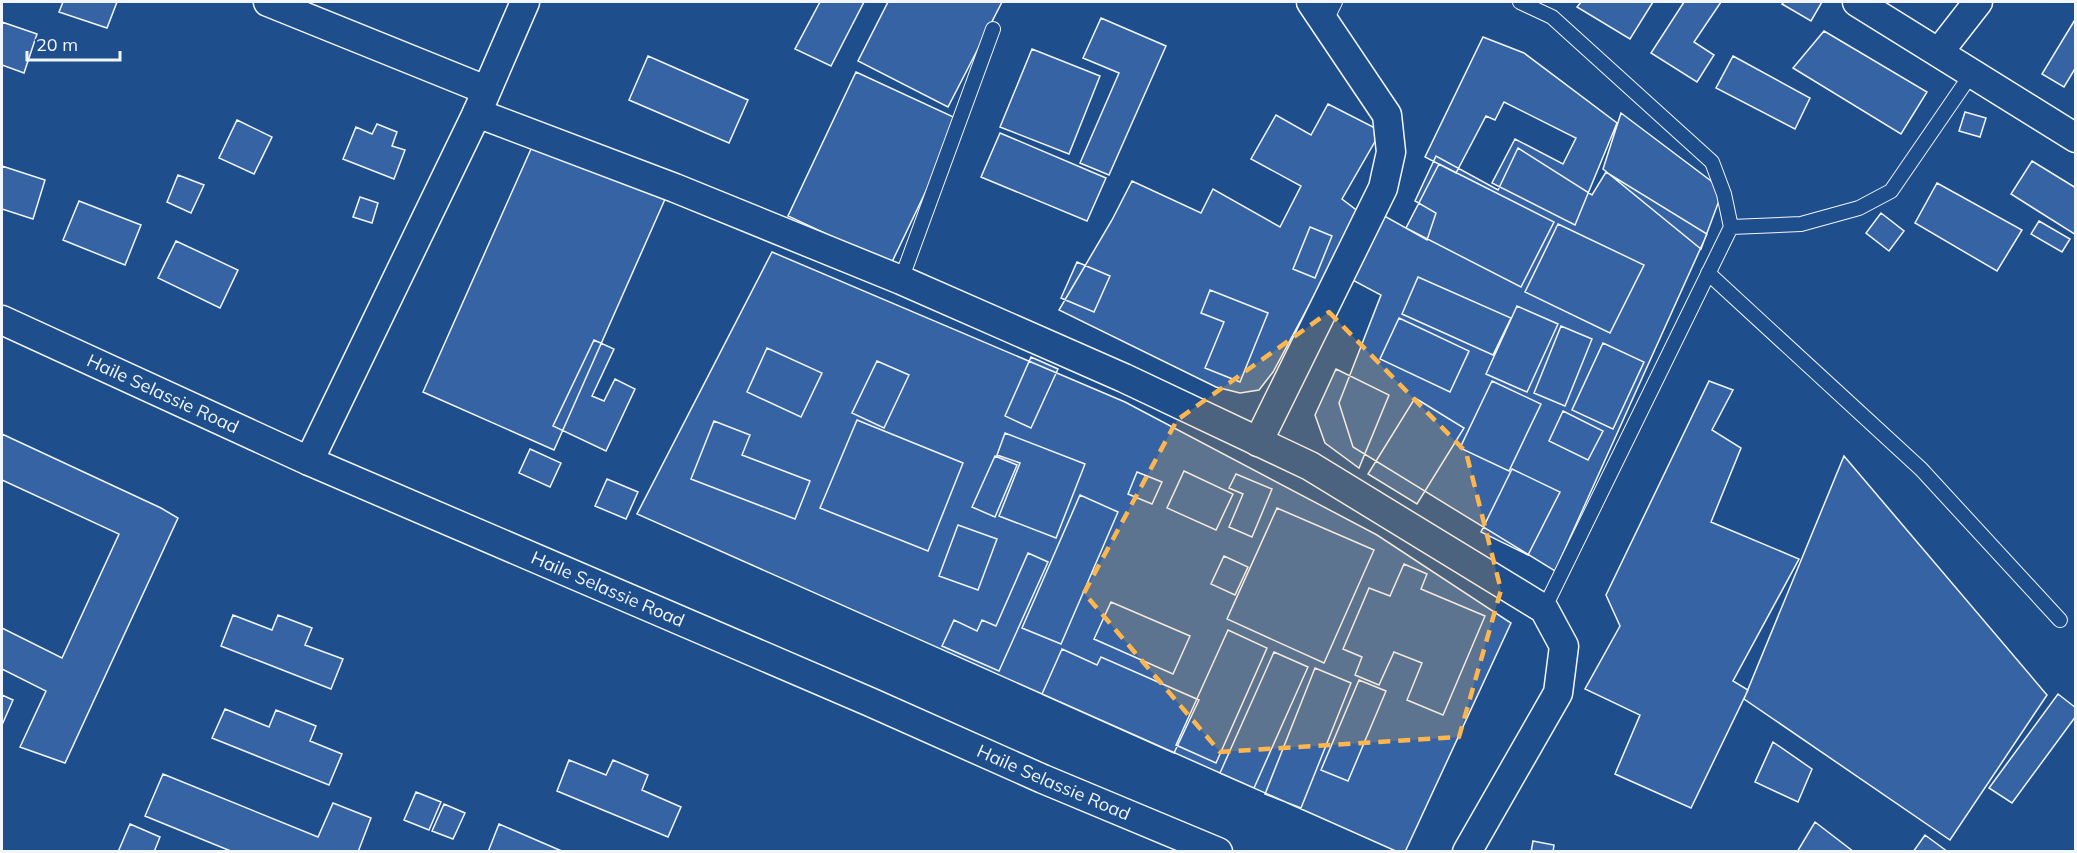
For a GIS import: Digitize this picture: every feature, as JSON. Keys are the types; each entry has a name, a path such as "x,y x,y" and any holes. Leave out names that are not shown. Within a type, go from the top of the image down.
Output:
{"street":[{"path":"268,2 675,188 901,280 1124,378 1310,466 1544,609 1564,646 1558,693 1467,852"},
{"path":"309,461 482,101 525,2"},
{"path":"1857,2 2076,138"},
{"path":"1939,52 1978,2"},
{"path":"1258,442 1383,188 1391,152 1387,115 1324,8"},
{"name":"Haile Selassie Road","path":"2,320 309,461 870,702 1043,779 1218,852"}],"lane":[{"path":"1521,2 1552,17 1712,162 1724,194 1731,227 1544,609"},
{"path":"901,280 993,29"},
{"path":"1731,227 1801,224 1859,208 1891,191 1972,73"},
{"path":"1708,273 1921,469 2060,620"}],"highlighted area":[{"path":"1329,312 1466,452 1501,590 1459,737 1220,752 1084,593 1177,420"}],"building":[{"path":"63,2 117,2 107,28 59,12"},
{"path":"820,2 864,2 831,66 795,49"},
{"path":"888,2 1002,2 948,107 858,61"},
{"path":"1581,2 1653,2 1630,39 1577,7"},
{"path":"1684,2 1721,2 1694,42 1714,55 1697,82 1651,53"},
{"path":"1784,2 1822,2 1811,21 1782,4"},
{"path":"1101,18 1166,46 1109,175 1080,163 1119,73 1083,58"},
{"path":"2076,18 2076,67 2064,87 2042,74"},
{"path":"2,22 37,34 24,73 2,65"},
{"path":"1824,31 1927,92 1901,134 1793,68"},
{"path":"1483,37 1524,53 1617,123 1575,225 1492,183 1515,139 1563,164 1576,138 1504,102 1495,120 1486,116 1456,173 1425,157"},
{"path":"1032,49 1100,76 1069,154 1000,127"},
{"path":"648,56 748,100 729,143 629,100"},
{"path":"1733,56 1810,98 1795,129 1716,88"},
{"path":"856,72 960,120 891,264 788,216"},
{"path":"1328,104 1381,131 1342,199 1359,212 1273,372 1259,390 1240,393 1216,387 1059,310 1112,220 1132,181 1201,213 1213,189 1280,227 1301,186 1251,159 1276,115 1311,135"},
{"path":"1965,112 1986,118 1980,137 1959,131"},
{"path":"1621,113 1723,190 1701,249 1603,169"},
{"path":"237,120 272,137 254,174 219,158"},
{"path":"377,124 397,132 392,146 405,150 394,179 343,159 356,127 372,134"},
{"path":"1000,133 1106,178 1087,221 981,177"},
{"path":"535,140 666,197 554,450 423,392"},
{"path":"1518,148 1592,195 1606,172 1707,234 1555,571 1353,447 1339,403 1381,295 1345,276 1381,214 1427,240 1436,213 1415,201 1436,156 1498,190"},
{"path":"2032,161 2076,188 2076,235 2011,194"},
{"path":"1439,164 1554,222 1521,287 1406,228"},
{"path":"2,166 45,180 33,219 2,209"},
{"path":"178,175 204,185 191,213 167,202"},
{"path":"1937,183 2022,230 1997,271 1915,223"},
{"path":"360,197 378,203 372,223 353,217"},
{"path":"79,201 141,225 125,265 63,240"},
{"path":"1881,213 1904,231 1889,251 1866,233"},
{"path":"2039,221 2070,239 2062,252 2031,234"},
{"path":"1558,224 1644,265 1610,333 1525,292"},
{"path":"1310,227 1332,236 1315,278 1293,269"},
{"path":"176,241 238,270 220,308 158,278"},
{"path":"772,252 1125,402 1377,535 1511,623 1405,852 1398,852 637,514"},
{"path":"1077,262 1110,276 1094,312 1061,298"},
{"path":"1418,277 1511,318 1493,355 1402,314"},
{"path":"1210,290 1268,313 1240,382 1205,368 1224,322 1201,313"},
{"path":"1517,306 1558,324 1527,392 1486,374"},
{"path":"1399,318 1469,351 1450,392 1380,359"},
{"path":"1561,326 1592,339 1565,406 1534,393"},
{"path":"594,340 614,349 592,396 604,401 615,379 635,389 606,451 553,426"},
{"path":"1603,343 1644,362 1613,429 1572,410"},
{"path":"767,348 822,373 801,417 747,392"},
{"path":"1031,357 1058,369 1031,428 1005,416"},
{"path":"877,361 909,375 884,428 852,413"},
{"path":"1336,369 1389,395 1359,468 1325,443 1315,415"},
{"path":"1492,381 1541,404 1509,471 1460,448"},
{"path":"1709,381 1733,390 1712,430 1741,448 1711,522 1799,559 1733,681 1748,690 1691,808 1615,774 1640,715 1585,689 1620,626 1606,595"},
{"path":"1415,398 1464,428 1417,504 1368,474"},
{"path":"1563,411 1603,431 1588,460 1549,441"},
{"path":"857,420 963,463 928,551 820,508"},
{"path":"714,421 750,435 742,455 810,481 795,519 691,479"},
{"path":"1005,433 1085,464 1056,538 999,516 1020,463 997,455"},
{"path":"2,434 178,518 65,763 20,747 46,691 2,669 2,628 62,658 119,534 2,480"},
{"path":"530,449 561,463 550,487 519,473"},
{"path":"995,456 1017,465 995,517 972,507"},
{"path":"1844,456 2047,695 1950,840 1744,699"},
{"path":"1512,469 1560,492 1528,555 1481,532"},
{"path":"1184,471 1233,494 1216,530 1167,508"},
{"path":"1137,472 1162,482 1152,504 1128,494"},
{"path":"1236,474 1272,489 1252,537 1229,527 1243,494 1229,488"},
{"path":"607,479 638,492 626,519 595,506"},
{"path":"1080,495 1118,512 1061,644 1022,628"},
{"path":"1277,508 1374,550 1324,663 1227,619"},
{"path":"958,525 997,539 978,590 939,576"},
{"path":"1028,553 1048,562 999,671 942,646 954,620 977,631 982,620 996,626"},
{"path":"1224,556 1248,567 1235,595 1211,584"},
{"path":"1404,564 1427,574 1421,589 1485,616 1443,715 1407,700 1422,663 1394,652 1379,685 1355,675 1362,657 1343,649 1369,588 1390,596"},
{"path":"1111,602 1190,636 1173,674 1094,639"},
{"path":"233,615 272,630 278,615 312,628 305,645 343,659 331,689 221,646"},
{"path":"1228,630 1267,648 1216,763 1176,745"},
{"path":"1062,649 1097,665 1101,657 1199,700 1174,753 1042,694"},
{"path":"1274,652 1308,667 1254,788 1220,773"},
{"path":"1315,668 1351,683 1301,808 1265,794"},
{"path":"1359,680 1386,691 1348,781 1321,770"},
{"path":"2058,694 2076,708 2076,716 2012,803 1989,788"},
{"path":"2,695 13,700 2,725"},
{"path":"225,709 269,727 276,710 316,726 310,741 342,754 329,785 212,738"},
{"path":"1773,742 1812,769 1798,802 1755,782"},
{"path":"569,760 606,775 613,760 648,775 642,790 681,807 668,837 557,791"},
{"path":"163,774 318,837 333,803 371,818 358,852 233,852 145,816"},
{"path":"416,792 441,802 429,830 404,820"},
{"path":"444,804 465,813 453,839 432,831"},
{"path":"1815,822 1854,852 1797,852"},
{"path":"130,824 160,837 154,852 118,852"},
{"path":"499,824 564,852 488,852"},
{"path":"1925,835 1948,852 1913,852"},
{"path":"1533,841 1554,845 1553,852 1531,852"}]}
